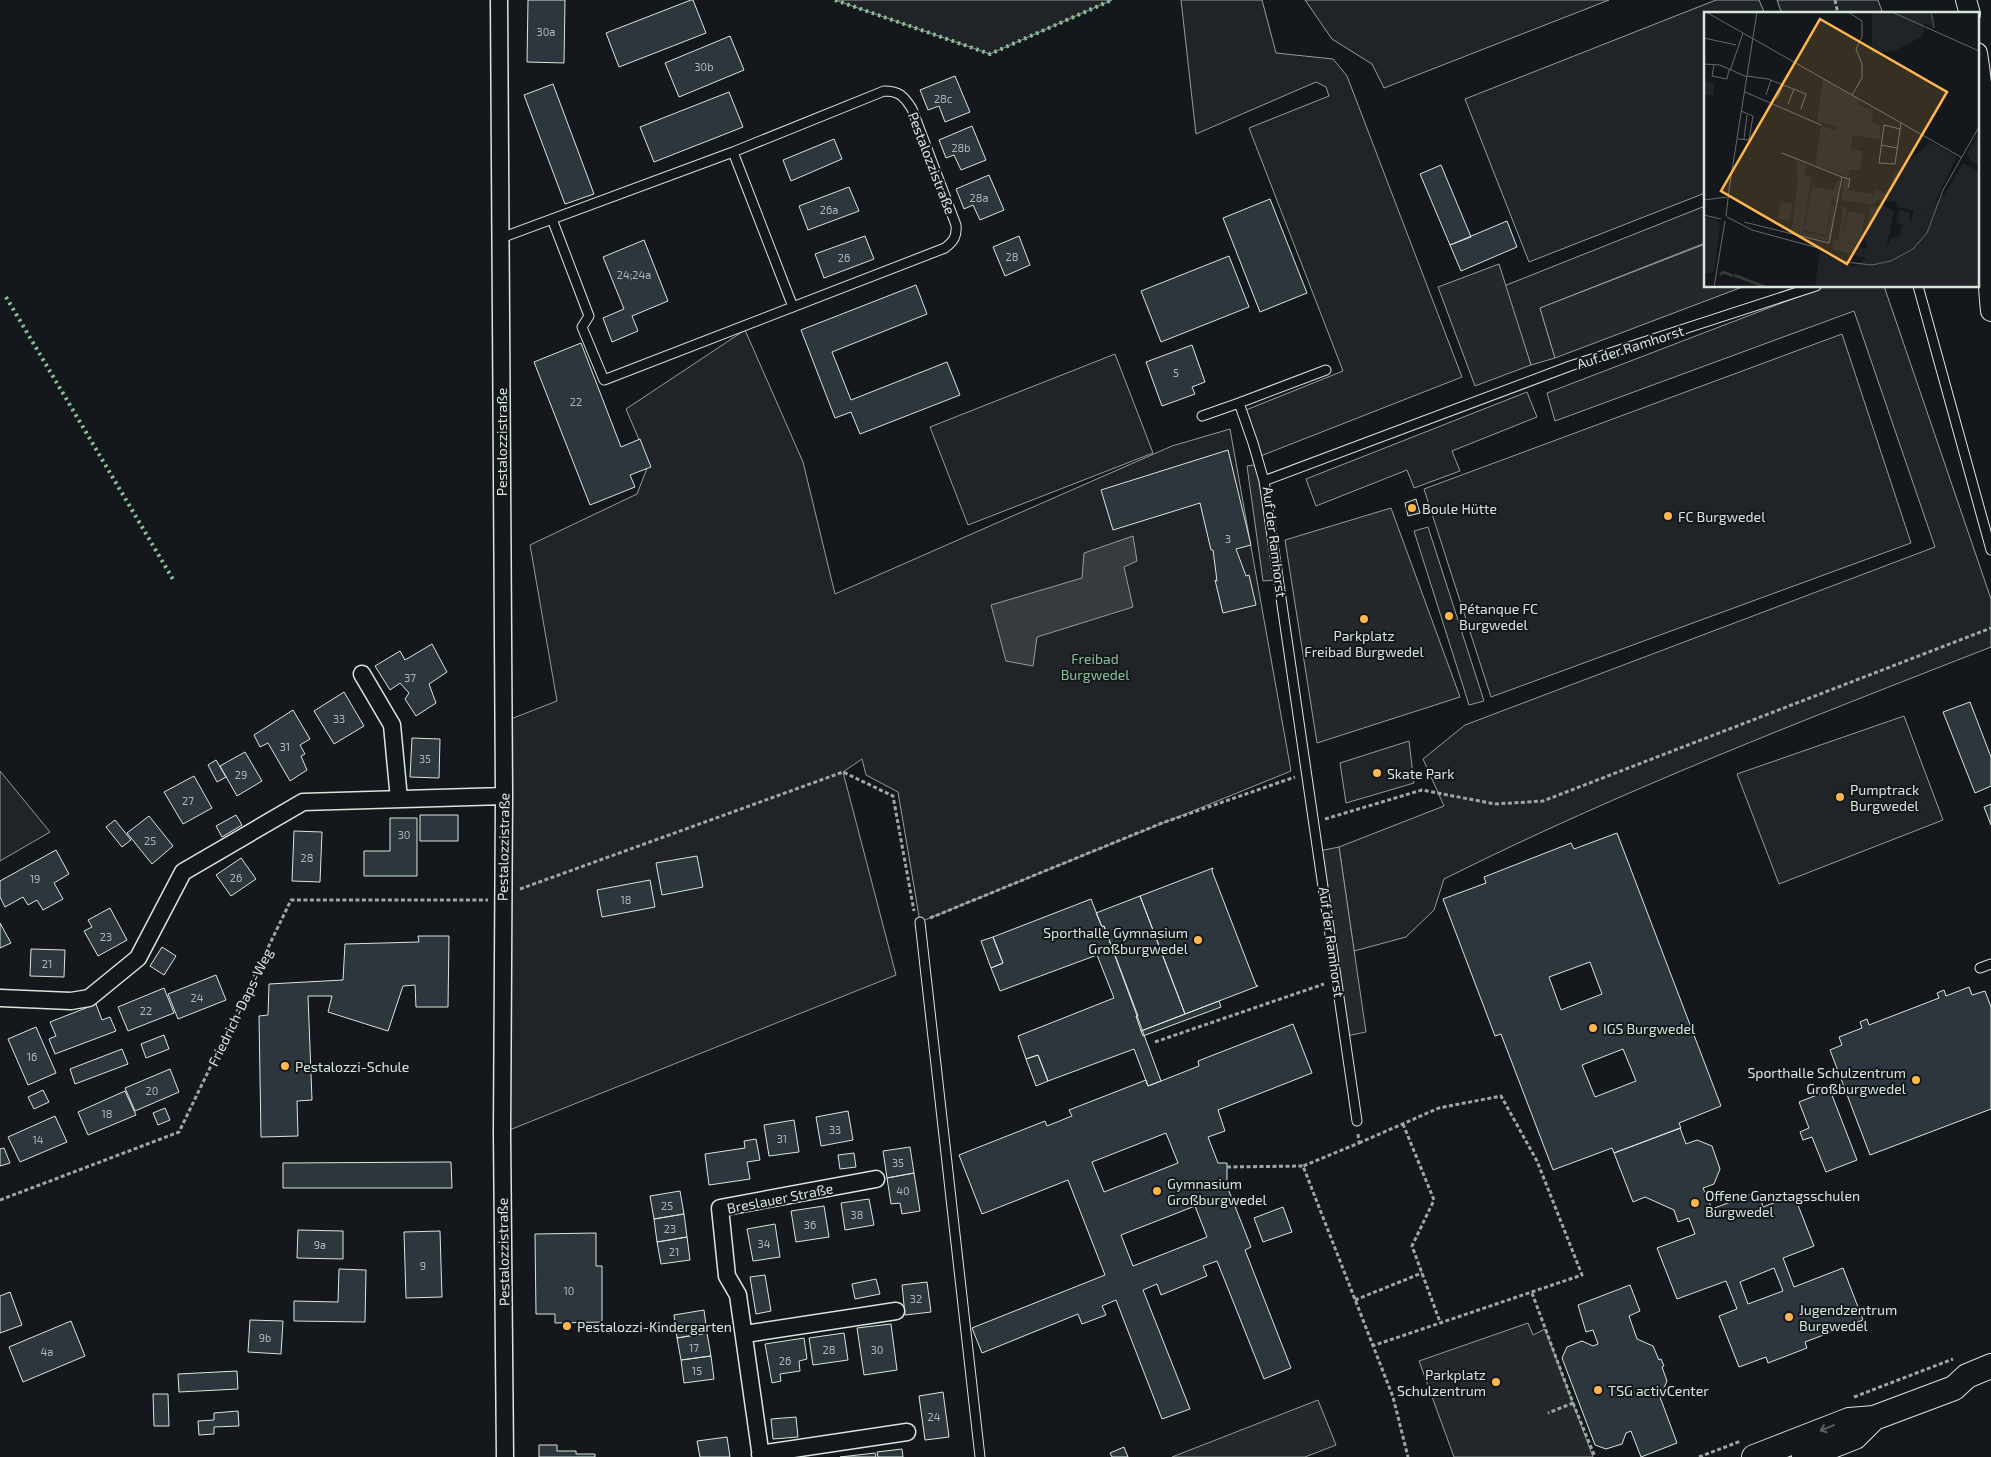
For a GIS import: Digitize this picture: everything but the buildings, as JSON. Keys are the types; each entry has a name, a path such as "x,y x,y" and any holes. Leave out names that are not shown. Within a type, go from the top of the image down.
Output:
{"main road":[{"path":"1754,1457 1848,1420 1874,1418 1954,1388 1967,1376 1991,1366"},
{"path":"1954,1388 1972,1390 1991,1383"},
{"path":"1804,1457 1855,1437 1874,1418"}],"street":[{"name":"Pestalozzistraße","path":"499,0 506,1457"},
{"path":"1978,62 1986,133 1986,269 1991,311"},
{"path":"362,674 392,726 399,799"},
{"path":"0,998 71,1001 88,998 138,958 183,872 303,802 504,796"},
{"name":"Breslauer Straße","path":"876,1180 720,1208 727,1276 738,1295 760,1456 907,1432"},
{"path":"744,1334 896,1311"}],"lane":[{"name":"Pestalozzistraße","path":"500,238 733,152 884,91 895,91 904,97 912,109 956,224 957,234 953,242 945,248 604,380 582,327 590,316 552,219"},
{"path":"733,152 793,307"},
{"name":"Auf der Ramhorst","path":"1357,1121 1264,481 1570,366 1810,288"},
{"path":"1919,288 1991,550"},
{"path":"1202,416 1326,370"},
{"path":"1239,403 1254,443 1264,481"},
{"path":"920,922 980,1457"},
{"path":"1980,968 1991,964"}],"path":[{"path":"1315,822 1422,790 1495,804 1542,801 1991,628"},
{"path":"502,896 843,772 893,796 914,911 920,922 1162,823 1284,780 1308,774"},
{"name":"Friedrich-Daps-Weg","path":"0,1200 179,1132 291,900 488,900 502,896"},
{"path":"1155,1042 1338,980"},
{"path":"1227,1167 1303,1166 1439,1108 1501,1096 1537,1161 1582,1275 1372,1346"},
{"path":"1357,1121 1359,1143"},
{"path":"1403,1124 1434,1200 1412,1246 1440,1322"},
{"path":"1303,1166 1393,1397 1408,1457"},
{"path":"1355,1300 1422,1273"},
{"path":"1532,1293 1595,1457"},
{"path":"1548,1413 1573,1403"}],"green space":[{"path":"835,0 1112,0 990,54"},
{"path":"1181,0 1262,0 1276,53 1333,59 1347,76 1462,377 1258,457 1246,410 1343,371 1249,128 1329,96 1326,87 1316,82 1196,134"},
{"path":"1305,0 1609,0 1384,88 1372,64 1332,39"},
{"path":"1716,0 1759,0 1764,12 1704,12 1704,193 1529,262 1465,99"},
{"path":"1777,0 1878,0 1882,12 1781,12"},
{"path":"1704,206 1704,243 1540,308 1555,358 1531,365 1504,286"},
{"path":"1821,288 1885,288 1991,599 1991,647 1647,785 1511,846 1444,879 1434,910 1406,937 1354,951 1339,847 1444,806 1423,759 1465,725 1935,547 1854,311 1555,421 1547,393"},
{"name":"Freibad Burgwedel","path":"745,330 803,462 835,594 1172,446 1230,429 1291,771 920,922 898,792 866,775 862,759 843,772 896,975 502,1133 503,722 557,701 530,545 637,494 649,463 626,409"},
{"name":"FC Burgwedel","path":"1842,334 1911,543 1491,697 1424,489"},
{"path":"1115,354 1153,453 968,525 930,427"},
{"path":"1527,392 1537,417 1452,451 1460,471 1414,488 1407,470 1316,506 1306,479"},
{"name":"Pétanque FC Burgwedel","path":"1428,527 1484,701 1469,705 1414,531"},
{"name":"Pumptrack Burgwedel","path":"1904,716 1943,820 1779,884 1737,774"},
{"name":"Skate Park","path":"1409,741 1414,783 1346,803 1340,763"},
{"path":"0,771 50,832 0,861"}],"shaded area":[{"path":"1704,244 1704,288 1740,288 1555,358 1540,308"},
{"path":"1499,264 1531,365 1475,386 1438,287"},
{"path":"1261,464 1277,580 1263,581 1247,466"},
{"name":"Parkplatz Freibad Burgwedel","path":"1391,508 1460,697 1317,743 1285,540"},
{"path":"1133,536 1137,561 1124,567 1133,607 1037,637 1033,666 1006,661 991,605 1082,578 1084,553"},
{"path":"1339,847 1366,1032 1347,1036 1319,851"},
{"name":"Parkplatz Schulzentrum","path":"1528,1323 1533,1335 1545,1329 1593,1457 1454,1457 1419,1361"},
{"path":"1318,1400 1336,1445 1305,1457 1172,1457"}],"hedge":[{"path":"835,0 990,54 1112,0"},
{"path":"6,297 174,581"}],"place":[{"name":"Boule Hütte","path":"1412,508"},
{"name":"FC Burgwedel","path":"1668,516"},
{"name":"Pétanque FC Burgwedel","path":"1449,616"},
{"name":"Parkplatz Freibad Burgwedel","path":"1364,619"},
{"name":"Skate Park","path":"1377,773"},
{"name":"Pumptrack Burgwedel","path":"1840,797"},
{"name":"Sporthalle Gymnasium Großburgwedel","path":"1198,940"},
{"name":"IGS Burgwedel","path":"1593,1028"},
{"name":"Pestalozzi-Schule","path":"285,1066"},
{"name":"Sporthalle Schulzentrum Großburgwedel","path":"1916,1080"},
{"name":"Gymnasium Großburgwedel","path":"1157,1191"},
{"name":"Offene Ganztagsschulen Burgwedel","path":"1695,1203"},
{"name":"Jugendzentrum Burgwedel","path":"1789,1317"},
{"name":"Pestalozzi-Kindergarten","path":"567,1326"},
{"name":"Parkplatz Schulzentrum","path":"1496,1382"},
{"name":"TSG activCenter","path":"1598,1390"}]}
